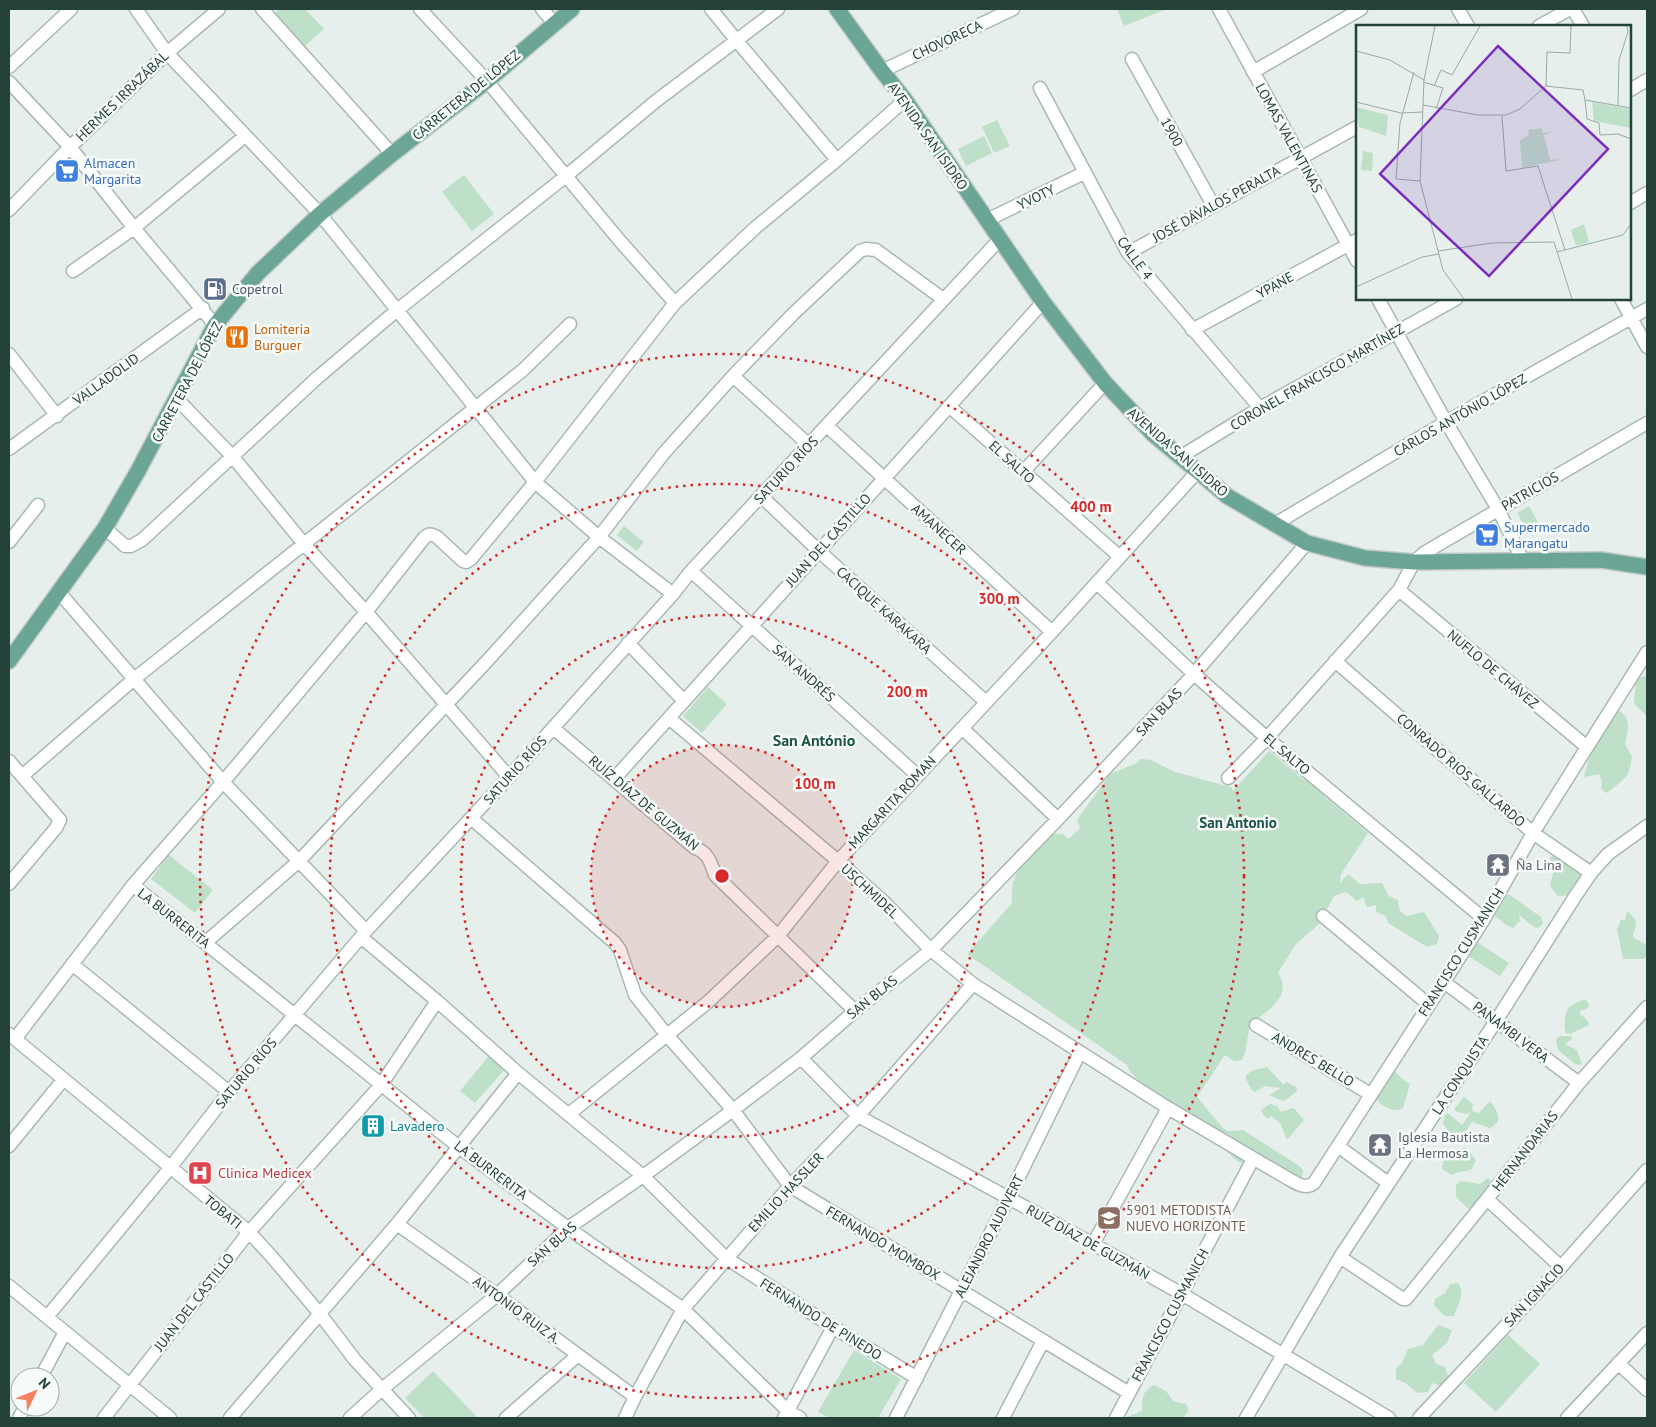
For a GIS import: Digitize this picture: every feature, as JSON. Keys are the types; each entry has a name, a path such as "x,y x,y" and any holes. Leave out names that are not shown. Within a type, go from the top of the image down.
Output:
{"main road":[{"name":"CARRETERA DE LÓPEZ","path":"9,660 105,528 138,471 215,325 258,273 320,214 392,154 487,81 572,9"},
{"name":"AVENIDA SAN ISIDRO","path":"837,9 905,100 1043,302 1105,383 1133,414 1197,472 1227,496 1307,543 1365,558 1414,562 1601,560 1647,567"}],"street":[{"path":"9,67 71,9"},
{"path":"136,9 167,53 320,214 535,482 599,537 673,594"},
{"name":"HERMES IRRAZÁBAL","path":"9,210 70,147 167,53 219,9"},
{"path":"262,9 392,154"},
{"path":"420,9 487,81 675,303"},
{"path":"542,9 554,23"},
{"path":"712,9 837,160"},
{"path":"105,528 126,546 137,544 317,378 396,311 566,176 656,101 778,9"},
{"name":"CHOVORECA","path":"882,71 1013,9"},
{"path":"1253,72 1361,9"},
{"path":"1458,9 1467,25"},
{"path":"1541,25 1571,9 1582,25"},
{"name":"LOMAS VALENTINAS","path":"1220,12 1301,158 1353,242 1356,256"},
{"name":"1900","path":"1132,59 1213,206"},
{"path":"1631,89 1647,80"},
{"path":"9,82 70,147 134,228 203,308 215,325"},
{"name":"CALLE 4","path":"1040,88 1128,253 1260,408"},
{"path":"12,1037 133,885 224,782 366,612 428,534 437,536 463,561 469,561 535,482 675,303 755,228 837,160 905,100"},
{"name":"JOSÉ DÁVALOS PERALTA","path":"1128,253 1356,128"},
{"path":"73,271 134,228 244,136"},
{"name":"YVOTY","path":"987,220 1084,173"},
{"path":"1631,202 1647,193"},
{"name":"SATURIO RÍOS","path":"47,1317 170,1168 229,1092 364,934 509,777 673,594 691,571 1000,239"},
{"name":"YPANE","path":"1192,330 1353,242"},
{"path":"206,942 298,861 446,704 599,537 664,453 733,376 793,314 860,251 866,249 876,250 943,300"},
{"path":"1379,300 1446,422 1498,509 1523,561"},
{"name":"CORONEL FRANCISCO MARTÍNEZ","path":"1180,457 1260,408 1454,300"},
{"path":"1622,300 1647,347"},
{"name":"JUAN DEL CASTILLO","path":"614,779 1043,302"},
{"name":"VALLADOLID","path":"9,449 57,416 203,308"},
{"name":"CARLOS ANTÓNIO LÓPEZ","path":"1275,524 1446,422 1647,309"},
{"path":"22,776 134,679 523,370 570,324"},
{"path":"9,354 57,416"},
{"path":"733,376 809,445"},
{"path":"1024,472 1105,383"},
{"path":"177,399 233,457 304,544 366,612 509,777"},
{"name":"EL SALTO","path":"949,406 1120,558"},
{"name":"PATRICIOS","path":"1414,562 1424,553 1647,423"},
{"name":"AMANECER","path":"827,426 1052,632"},
{"name":"MARGARITA ROMAN","path":"569,1114 708,1002 778,936 838,861 1052,632 1197,472"},
{"name":"CACIQUE KARAKARA","path":"761,496 986,702"},
{"path":"9,542 38,505"},
{"name":"SAN BLAS","path":"350,1418 497,1294 568,1228 734,1110 801,1058 855,1011 931,950 1058,819 1194,674 1307,543"},
{"path":"1228,778 1267,738 1400,590 1414,562"},
{"name":"SAN ANDRÉS","path":"691,571 917,775"},
{"name":"EL SALTO","path":"1097,583 1194,674 1267,738 1484,919"},
{"name":"NUFLO DE CHÁVEZ","path":"1400,590 1587,747"},
{"name":"FERNANDO DE PINEDO","path":"58,591 224,782 364,934 437,1001 518,1073 643,1176 726,1258 833,1327 917,1378"},
{"path":"628,643 684,701"},
{"name":"FRANCISCO CUSMANICH","path":"1318,1174 1484,919 1534,833 1647,652"},
{"name":"CONRADO RIOS GALLARDO","path":"1335,662 1534,833 1591,872"},
{"name":"USCHMIDEL","path":"669,718 838,861 883,901 931,950 973,984 1168,1108 1253,1159 1304,1187 1309,1187 1314,1183 1318,1174"},
{"name":"RUÍZ DÍAZ DE GUZMÁN","path":"553,728 695,848 706,854 715,875 855,1011"},
{"path":"962,728 1058,819"},
{"path":"9,761 60,820 56,828 9,884"},
{"path":"471,818 615,943 620,950 635,995 666,1034 734,1110 790,1186"},
{"name":"LA CONQUISTA","path":"1246,1418 1340,1257 1496,1021 1591,872 1608,854 1647,826"},
{"name":"LA BURRERITA","path":"133,885 296,1014 459,1147 568,1228 683,1309 786,1414 800,1418"},
{"path":"1323,916 1428,1004"},
{"path":"72,964 229,1092"},
{"name":"PANAMBI VERA","path":"1444,982 1579,1083"},
{"name":"EMILIO HASSLER","path":"626,1418 635,1397 683,1309 790,1186 858,1116 973,984"},
{"name":"JUAN DEL CASTILLO","path":"104,1418 249,1232 381,1085 437,1001"},
{"name":"HERNANDARIAS","path":"1340,1257 1403,1299 1406,1299 1579,1083 1645,1013"},
{"name":"ANDRES BELLO","path":"1256,1025 1370,1094"},
{"name":"TOBATI","path":"12,1037 249,1232 320,1314 355,1360 409,1418"},
{"name":"ALEJANDRO AUDIVERT","path":"896,1418 1009,1199 1080,1052"},
{"name":"RUÍZ DÍAZ DE GUZMÁN","path":"801,1058 858,1116 1182,1294 1389,1418"},
{"path":"230,1418 397,1224 518,1073"},
{"path":"9,1146 63,1080"},
{"path":"1093,1244 1168,1108"},
{"path":"1338,1146 1388,1184"},
{"name":"FRANCISCO CUSMANICH","path":"1116,1418 1253,1159"},
{"name":"SAN IGNACIO","path":"1419,1418 1561,1267 1647,1170"},
{"name":"FERNANDO MOMBOX","path":"790,1186 1129,1392"},
{"path":"1487,1199 1561,1267"},
{"name":"ANTONIO RUIZ A.","path":"397,1224 497,1294 635,1397"},
{"path":"9,1286 170,1418"},
{"path":"786,1414 833,1327"},
{"path":"46,1367 65,1332"},
{"path":"1567,1418 1647,1333"},
{"path":"1003,1418 1043,1340"},
{"path":"506,1418 578,1355"},
{"path":"1618,1363 1647,1390"}],"green space":[{"path":"280,9 305,9 324,29 303,48 272,15"},
{"path":"1117,9 1167,9 1124,26"},
{"path":"997,120 1010,146 994,153 982,127"},
{"path":"984,136 992,153 966,166 958,149"},
{"path":"464,175 494,214 472,231 442,192"},
{"path":"1529,506 1539,524 1527,531 1517,513"},
{"path":"624,526 644,542 637,551 617,535"},
{"path":"1647,676 1647,716 1634,704 1636,681 1641,677"},
{"path":"708,687 727,704 702,733 683,716"},
{"path":"1616,710 1625,716 1627,720 1628,729 1625,744 1632,757 1628,774 1606,793 1601,789 1602,781 1599,774 1584,777 1597,730"},
{"path":"1269,751 1304,780 1313,783 1324,793 1324,796 1368,833 1341,874 1340,883 1348,874 1360,884 1382,883 1389,896 1398,900 1400,911 1406,916 1424,912 1439,936 1437,944 1427,947 1388,923 1386,916 1376,912 1376,905 1367,907 1363,897 1357,901 1346,892 1334,896 1319,924 1296,944 1278,973 1283,989 1276,1003 1250,1024 1242,1060 1234,1061 1225,1055 1197,1097 1222,1127 1228,1131 1243,1130 1298,1165 1303,1170 1302,1178 1297,1182 1252,1168 1237,1161 1216,1142 1185,1127 1172,1118 1129,1070 1127,1065 967,954 1012,903 1014,882 1021,864 1027,856 1048,833 1063,834 1069,839 1080,828 1077,820 1110,774 1137,763 1141,759 1151,760 1175,772 1231,787 1233,791"},
{"path":"1558,848 1572,850 1585,871 1576,895 1558,896 1550,886 1553,873 1550,858"},
{"path":"169,855 213,890 195,913 151,879"},
{"path":"1506,894 1541,917 1543,924 1538,928 1534,927 1519,915 1520,921 1513,928 1506,925 1494,915 1495,904"},
{"path":"1627,911 1636,922 1634,938 1647,945 1647,956 1644,959 1623,959 1617,930 1621,919 1625,921"},
{"path":"1477,942 1509,963 1500,976 1468,956"},
{"path":"1582,1000 1586,1000 1590,1006 1581,1010 1580,1014 1588,1021 1589,1025 1570,1034 1566,1033 1565,1021 1568,1009"},
{"path":"1559,1036 1570,1036 1573,1038 1565,1044 1577,1050 1582,1064 1575,1064 1558,1050 1556,1039"},
{"path":"489,1056 505,1069 475,1103 460,1091"},
{"path":"1389,1065 1401,1078 1410,1084 1403,1108 1399,1110 1388,1108 1375,1098"},
{"path":"1267,1067 1284,1085 1286,1082 1296,1087 1297,1091 1282,1101 1269,1095 1281,1088 1265,1086 1255,1092 1252,1090 1245,1078 1246,1075 1254,1070"},
{"path":"1464,1097 1473,1104 1472,1111 1479,1113 1490,1101 1498,1115 1495,1125 1490,1128 1472,1122 1464,1138 1452,1137 1443,1123 1445,1115 1448,1113 1462,1125 1471,1112 1466,1114 1455,1111 1455,1108"},
{"path":"1270,1104 1277,1106 1281,1112 1294,1108 1304,1120 1287,1140 1280,1123 1271,1116 1268,1119 1261,1110"},
{"path":"1463,1148 1467,1149 1476,1160 1472,1169 1452,1175 1443,1170 1445,1156"},
{"path":"1488,1178 1493,1183 1472,1212 1456,1197 1456,1185 1461,1181 1480,1184"},
{"path":"1458,1283 1461,1294 1454,1316 1445,1316 1434,1305 1435,1299 1445,1293 1450,1284"},
{"path":"1438,1325 1452,1330 1447,1343 1432,1355 1436,1364 1445,1367 1449,1380 1439,1385 1432,1383 1428,1392 1417,1393 1407,1384 1399,1380 1396,1381 1396,1368 1402,1363 1408,1349 1423,1345"},
{"path":"1508,1335 1540,1364 1496,1412 1464,1383"},
{"path":"854,1350 901,1379 878,1418 829,1418 818,1412"},
{"path":"433,1371 478,1418 424,1418 405,1398"},
{"path":"1154,1385 1166,1391 1173,1401 1186,1404 1189,1410 1183,1418 1127,1417 1142,1411 1145,1393"}],"place":[{"name":"Almacen Margarita","path":"67,171"},
{"name":"Copetrol","path":"215,289"},
{"name":"Lomiteria Burguer","path":"237,337"},
{"name":"Supermercado Marangatu","path":"1487,535"},
{"name":"Ña Lina","path":"1498,865"},
{"name":"Lavadero","path":"373,1126"},
{"name":"Iglesia Bautista La Hermosa","path":"1380,1145"},
{"name":"Clinica Medicex","path":"200,1173"},
{"name":"5901 METODISTA NUEVO HORIZONTE","path":"1109,1218"}],"district":[{"name":"San António","path":"814,740"},
{"name":"San Antonio","path":"1238,822"}]}
